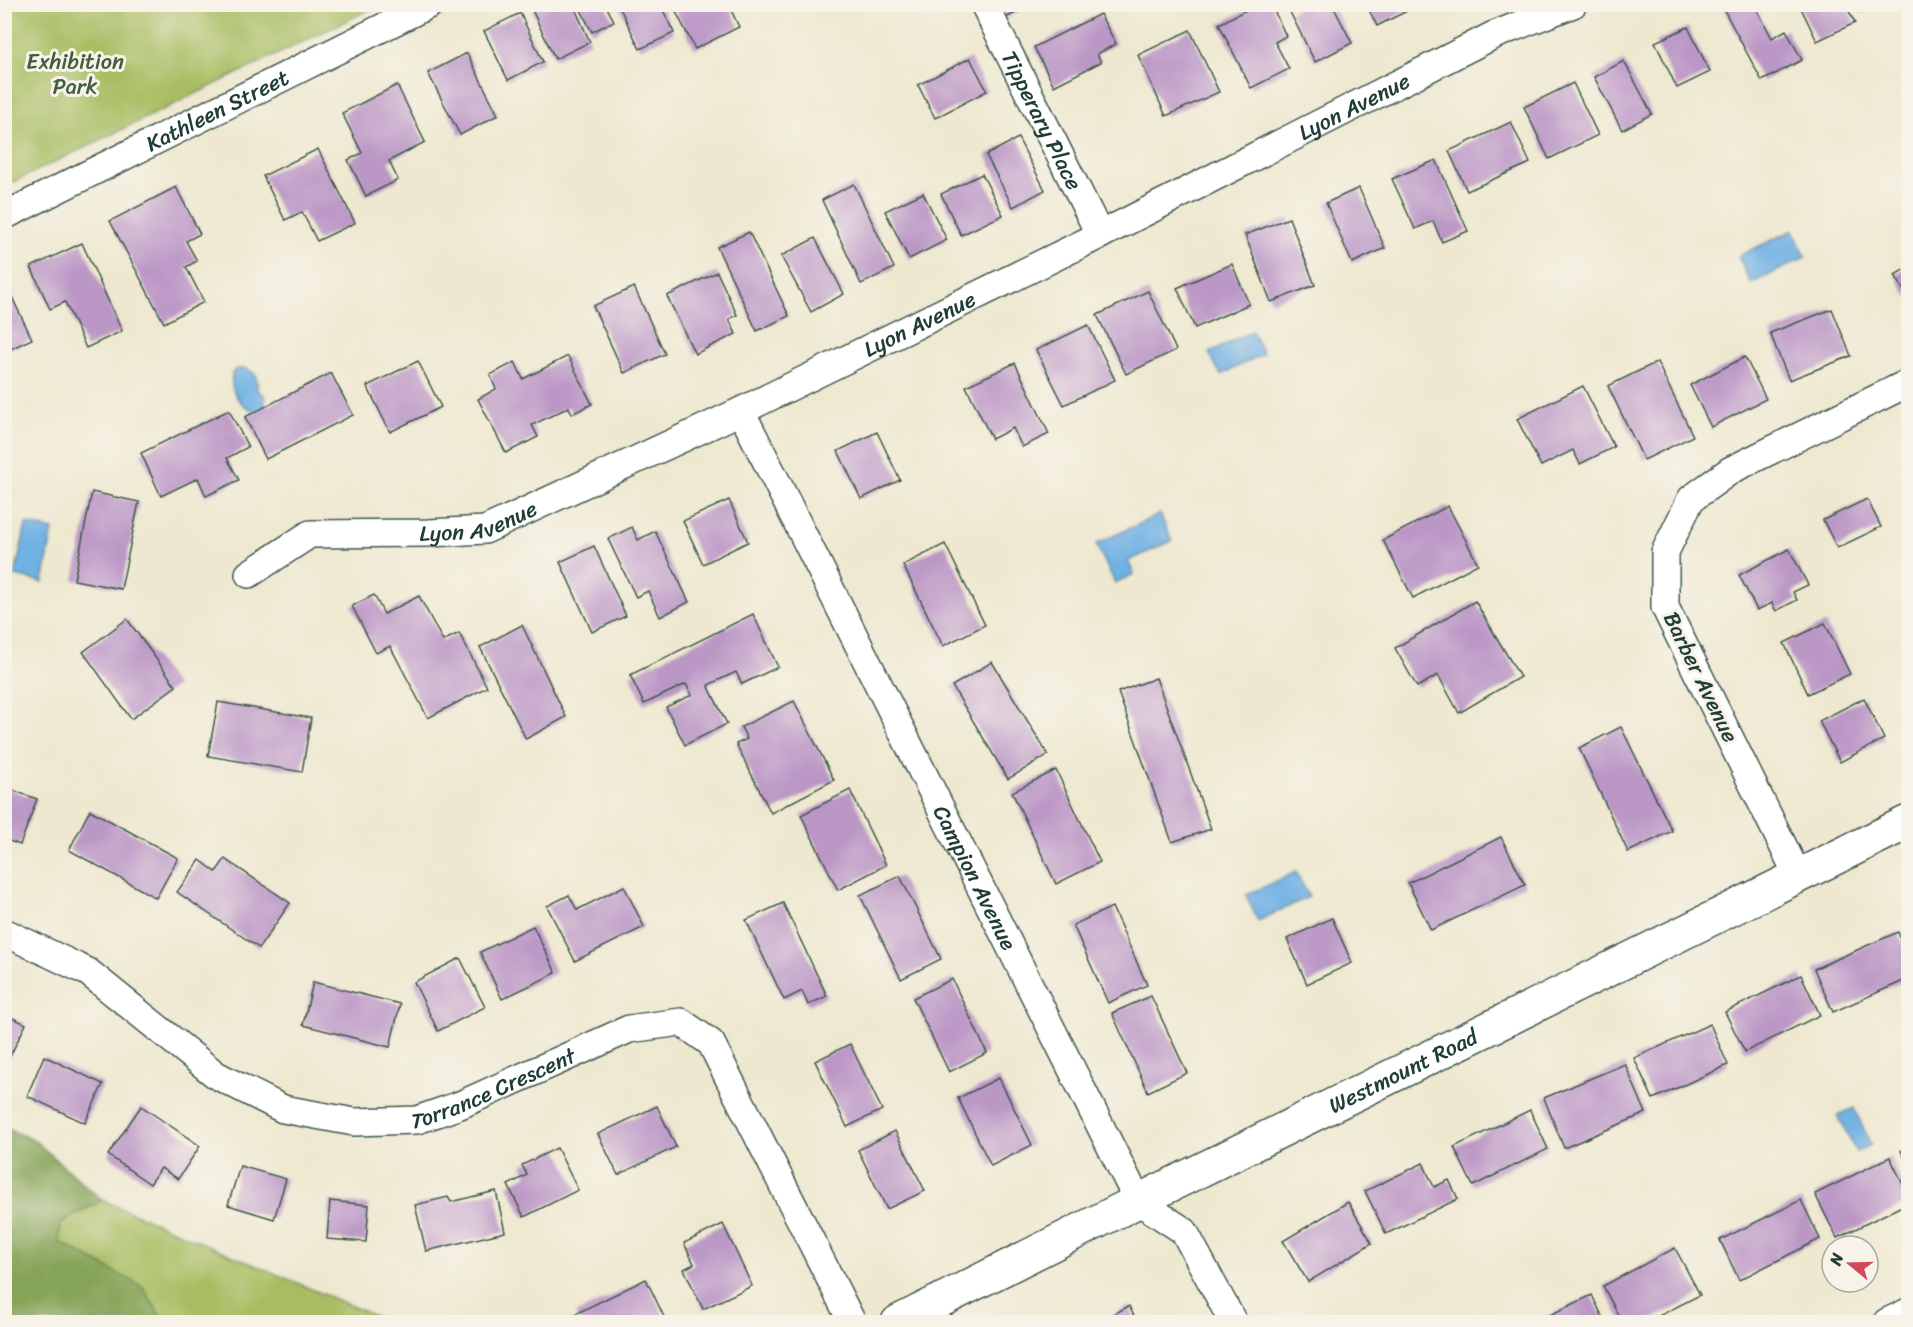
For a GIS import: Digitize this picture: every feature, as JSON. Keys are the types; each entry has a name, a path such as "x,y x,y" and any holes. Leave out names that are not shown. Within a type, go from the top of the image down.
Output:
{"street":[{"name":"Kathleen Street","path":"4,216 430,4"},
{"name":"Tipperary Place","path":"984,4 1100,236"},
{"name":"Lyon Avenue","path":"249,574 310,534 484,530 741,411 1100,236 1494,35 1573,4"},
{"name":"Barber Avenue","path":"1799,878 1665,607 1665,552 1691,499 1731,470 1908,383"},
{"name":"Campion Avenue","path":"741,411 1138,1201"},
{"name":"Westmount Road","path":"898,1323 1138,1201 1799,878 1908,822"},
{"name":"Torrance Crescent","path":"4,932 88,972 216,1075 283,1109 354,1122 417,1120 460,1105 629,1029 681,1022 711,1043 852,1323"},
{"path":"1138,1201 1184,1231 1233,1323"},
{"path":"1887,1323 1908,1311"}],"green space":[{"name":"Exhibition Park","path":"5,4 379,4 379,5 5,186"},
{"path":"5,1128 34,1140 102,1200 61,1222 59,1242 143,1287 164,1322 19,1322 5,1313"},
{"path":"102,1200 389,1322 164,1322 143,1287 59,1242 61,1223"}],"water":[{"path":"1793,230 1806,257 1751,284 1738,256"},
{"path":"1252,331 1263,354 1221,375 1209,353"},
{"path":"243,368 253,373 257,382 257,390 265,396 265,408 260,412 242,403 232,387 232,373"},
{"path":"1160,514 1172,541 1128,561 1134,574 1115,583 1096,544"},
{"path":"26,524 53,530 43,582 15,576"},
{"path":"1296,872 1309,897 1258,921 1246,895"},
{"path":"1854,1108 1871,1145 1856,1152 1838,1115"}],"building":[{"path":"544,4 573,4 590,42 555,59 532,10"},
{"path":"578,4 605,4 614,21 592,32"},
{"path":"618,4 660,4 674,33 640,49"},
{"path":"672,4 708,4 710,9 719,4 728,4 739,27 695,49"},
{"path":"1000,4 1033,4 1006,18"},
{"path":"1257,4 1271,4 1286,36 1275,42 1289,69 1251,88 1219,24"},
{"path":"1305,4 1332,4 1352,43 1315,62 1290,12"},
{"path":"1366,4 1414,4 1415,7 1377,26"},
{"path":"1735,4 1754,4 1772,38 1786,30 1802,60 1762,81 1724,10"},
{"path":"1799,4 1845,4 1855,23 1817,41"},
{"path":"1857,4 1875,4 1860,12"},
{"path":"520,13 543,62 508,80 484,31"},
{"path":"1100,14 1116,44 1097,54 1101,62 1054,86 1034,47"},
{"path":"1688,27 1710,72 1677,88 1655,42"},
{"path":"1190,30 1219,92 1166,116 1138,55"},
{"path":"467,53 498,115 460,135 428,73"},
{"path":"970,58 987,91 935,118 918,85"},
{"path":"1624,61 1652,114 1622,130 1594,77"},
{"path":"1573,83 1598,135 1549,159 1524,107"},
{"path":"397,85 425,142 389,161 398,180 366,196 348,160 362,153 342,113"},
{"path":"1511,122 1530,163 1467,191 1449,151"},
{"path":"1018,138 1045,190 1013,207 986,155"},
{"path":"318,149 355,223 317,241 302,212 285,220 263,176"},
{"path":"1436,160 1468,231 1442,242 1433,221 1415,229 1392,179"},
{"path":"982,174 1003,215 961,235 941,194"},
{"path":"854,184 894,268 861,284 822,200"},
{"path":"176,187 200,234 186,241 197,261 186,267 204,302 164,323 110,221"},
{"path":"1359,188 1385,248 1352,263 1326,203"},
{"path":"923,193 947,240 909,259 885,211"},
{"path":"1289,218 1315,285 1271,302 1245,235"},
{"path":"749,232 789,316 757,331 717,247"},
{"path":"815,238 844,294 811,312 781,256"},
{"path":"82,243 122,331 86,348 65,302 50,309 31,267"},
{"path":"1232,264 1249,304 1195,328 1177,288"},
{"path":"1908,267 1908,298 1895,275"},
{"path":"717,272 737,315 729,319 736,334 695,354 667,296"},
{"path":"634,287 665,354 624,373 593,306"},
{"path":"8,289 32,339 4,352 4,290"},
{"path":"1148,291 1176,350 1126,374 1097,315"},
{"path":"1832,309 1851,356 1789,380 1770,333"},
{"path":"1088,325 1115,380 1064,405 1036,350"},
{"path":"568,356 592,404 572,414 569,407 532,425 538,437 506,453 478,399 496,389 490,375 515,362 523,379"},
{"path":"1745,357 1766,399 1711,427 1690,385"},
{"path":"418,361 441,407 390,432 367,386"},
{"path":"1657,362 1693,436 1644,460 1608,386"},
{"path":"1015,363 1049,434 1022,447 1013,428 992,439 966,386"},
{"path":"331,373 353,415 266,459 245,417"},
{"path":"1583,386 1614,447 1580,464 1573,450 1541,466 1517,419"},
{"path":"229,410 248,447 227,458 239,480 206,496 198,478 161,496 141,453"},
{"path":"877,432 900,480 861,499 838,451"},
{"path":"92,492 139,502 121,589 74,580"},
{"path":"1867,499 1881,527 1837,548 1823,520"},
{"path":"729,500 748,542 703,564 683,521"},
{"path":"1448,506 1478,564 1413,598 1383,540"},
{"path":"632,527 638,540 655,531 689,602 660,617 648,591 636,597 608,539"},
{"path":"945,544 985,625 943,646 903,565"},
{"path":"594,546 626,616 592,632 560,562"},
{"path":"1789,549 1808,585 1793,592 1797,600 1776,611 1772,603 1757,610 1739,575"},
{"path":"374,595 384,614 419,596 443,641 459,633 487,687 428,718 390,646 376,653 352,606"},
{"path":"1475,601 1520,677 1459,713 1438,675 1417,687 1395,648"},
{"path":"753,614 778,667 742,684 736,672 708,685 727,724 685,745 666,707 692,695 686,684 644,704 630,675"},
{"path":"127,619 176,686 131,719 83,652"},
{"path":"1825,623 1850,674 1808,694 1784,643"},
{"path":"522,625 566,717 526,739 480,647"},
{"path":"992,662 1048,755 1008,779 952,686"},
{"path":"1156,678 1211,829 1172,842 1118,692"},
{"path":"1864,698 1884,739 1840,762 1819,721"},
{"path":"794,701 834,780 771,813 736,744 747,739 741,727"},
{"path":"218,702 311,718 302,772 208,756"},
{"path":"1621,727 1672,831 1628,852 1579,748"},
{"path":"1056,770 1100,862 1056,884 1012,792"},
{"path":"4,787 37,799 20,845 4,839"},
{"path":"850,790 886,865 838,890 801,815"},
{"path":"90,810 178,858 156,898 69,850"},
{"path":"1501,837 1525,885 1431,930 1408,883"},
{"path":"225,859 290,903 259,948 177,892 200,860 216,872"},
{"path":"900,876 941,959 901,979 860,895"},
{"path":"624,886 644,927 575,961 547,906 569,895 577,910"},
{"path":"783,903 827,996 808,1005 802,991 784,1000 746,920"},
{"path":"1112,907 1147,985 1108,1003 1073,925"},
{"path":"1332,918 1352,963 1307,984 1287,939"},
{"path":"533,926 556,973 502,999 480,952"},
{"path":"1898,932 1908,957 1908,979 1833,1012 1814,969"},
{"path":"460,958 485,1007 438,1031 414,982"},
{"path":"1801,975 1820,1015 1745,1052 1725,1012"},
{"path":"952,979 987,1053 949,1072 913,998"},
{"path":"313,982 400,1004 390,1047 303,1025"},
{"path":"1151,996 1187,1073 1148,1092 1112,1013"},
{"path":"4,1014 26,1024 8,1060 4,1058"},
{"path":"1710,1024 1728,1065 1653,1099 1634,1058"},
{"path":"850,1044 882,1110 847,1127 815,1061"},
{"path":"44,1056 103,1084 85,1123 27,1096"},
{"path":"1625,1064 1646,1113 1564,1148 1544,1098"},
{"path":"999,1078 1032,1145 991,1166 958,1098"},
{"path":"141,1106 200,1146 178,1179 161,1168 150,1184 108,1155"},
{"path":"657,1106 676,1147 618,1175 598,1134"},
{"path":"1530,1110 1548,1149 1473,1186 1454,1147"},
{"path":"895,1131 925,1191 887,1209 858,1150"},
{"path":"1908,1146 1908,1163 1901,1151"},
{"path":"557,1148 578,1190 524,1217 508,1185 527,1175 522,1165"},
{"path":"1890,1157 1908,1195 1908,1203 1845,1234 1835,1234 1815,1194"},
{"path":"1423,1163 1434,1187 1449,1180 1458,1199 1386,1234 1365,1191"},
{"path":"240,1166 286,1179 274,1219 228,1205"},
{"path":"496,1191 505,1232 426,1251 415,1205 448,1197 451,1202"},
{"path":"1801,1200 1820,1239 1739,1280 1720,1240"},
{"path":"330,1201 369,1205 366,1242 327,1239"},
{"path":"1348,1202 1372,1243 1308,1282 1283,1241"},
{"path":"723,1224 752,1286 703,1309 684,1269 694,1264 684,1243"},
{"path":"1675,1248 1700,1295 1647,1322 1622,1322 1603,1286"},
{"path":"646,1279 665,1319 658,1322 580,1322 575,1314"},
{"path":"1592,1295 1605,1322 1535,1322"},
{"path":"1129,1306 1137,1322 1098,1322"}]}
